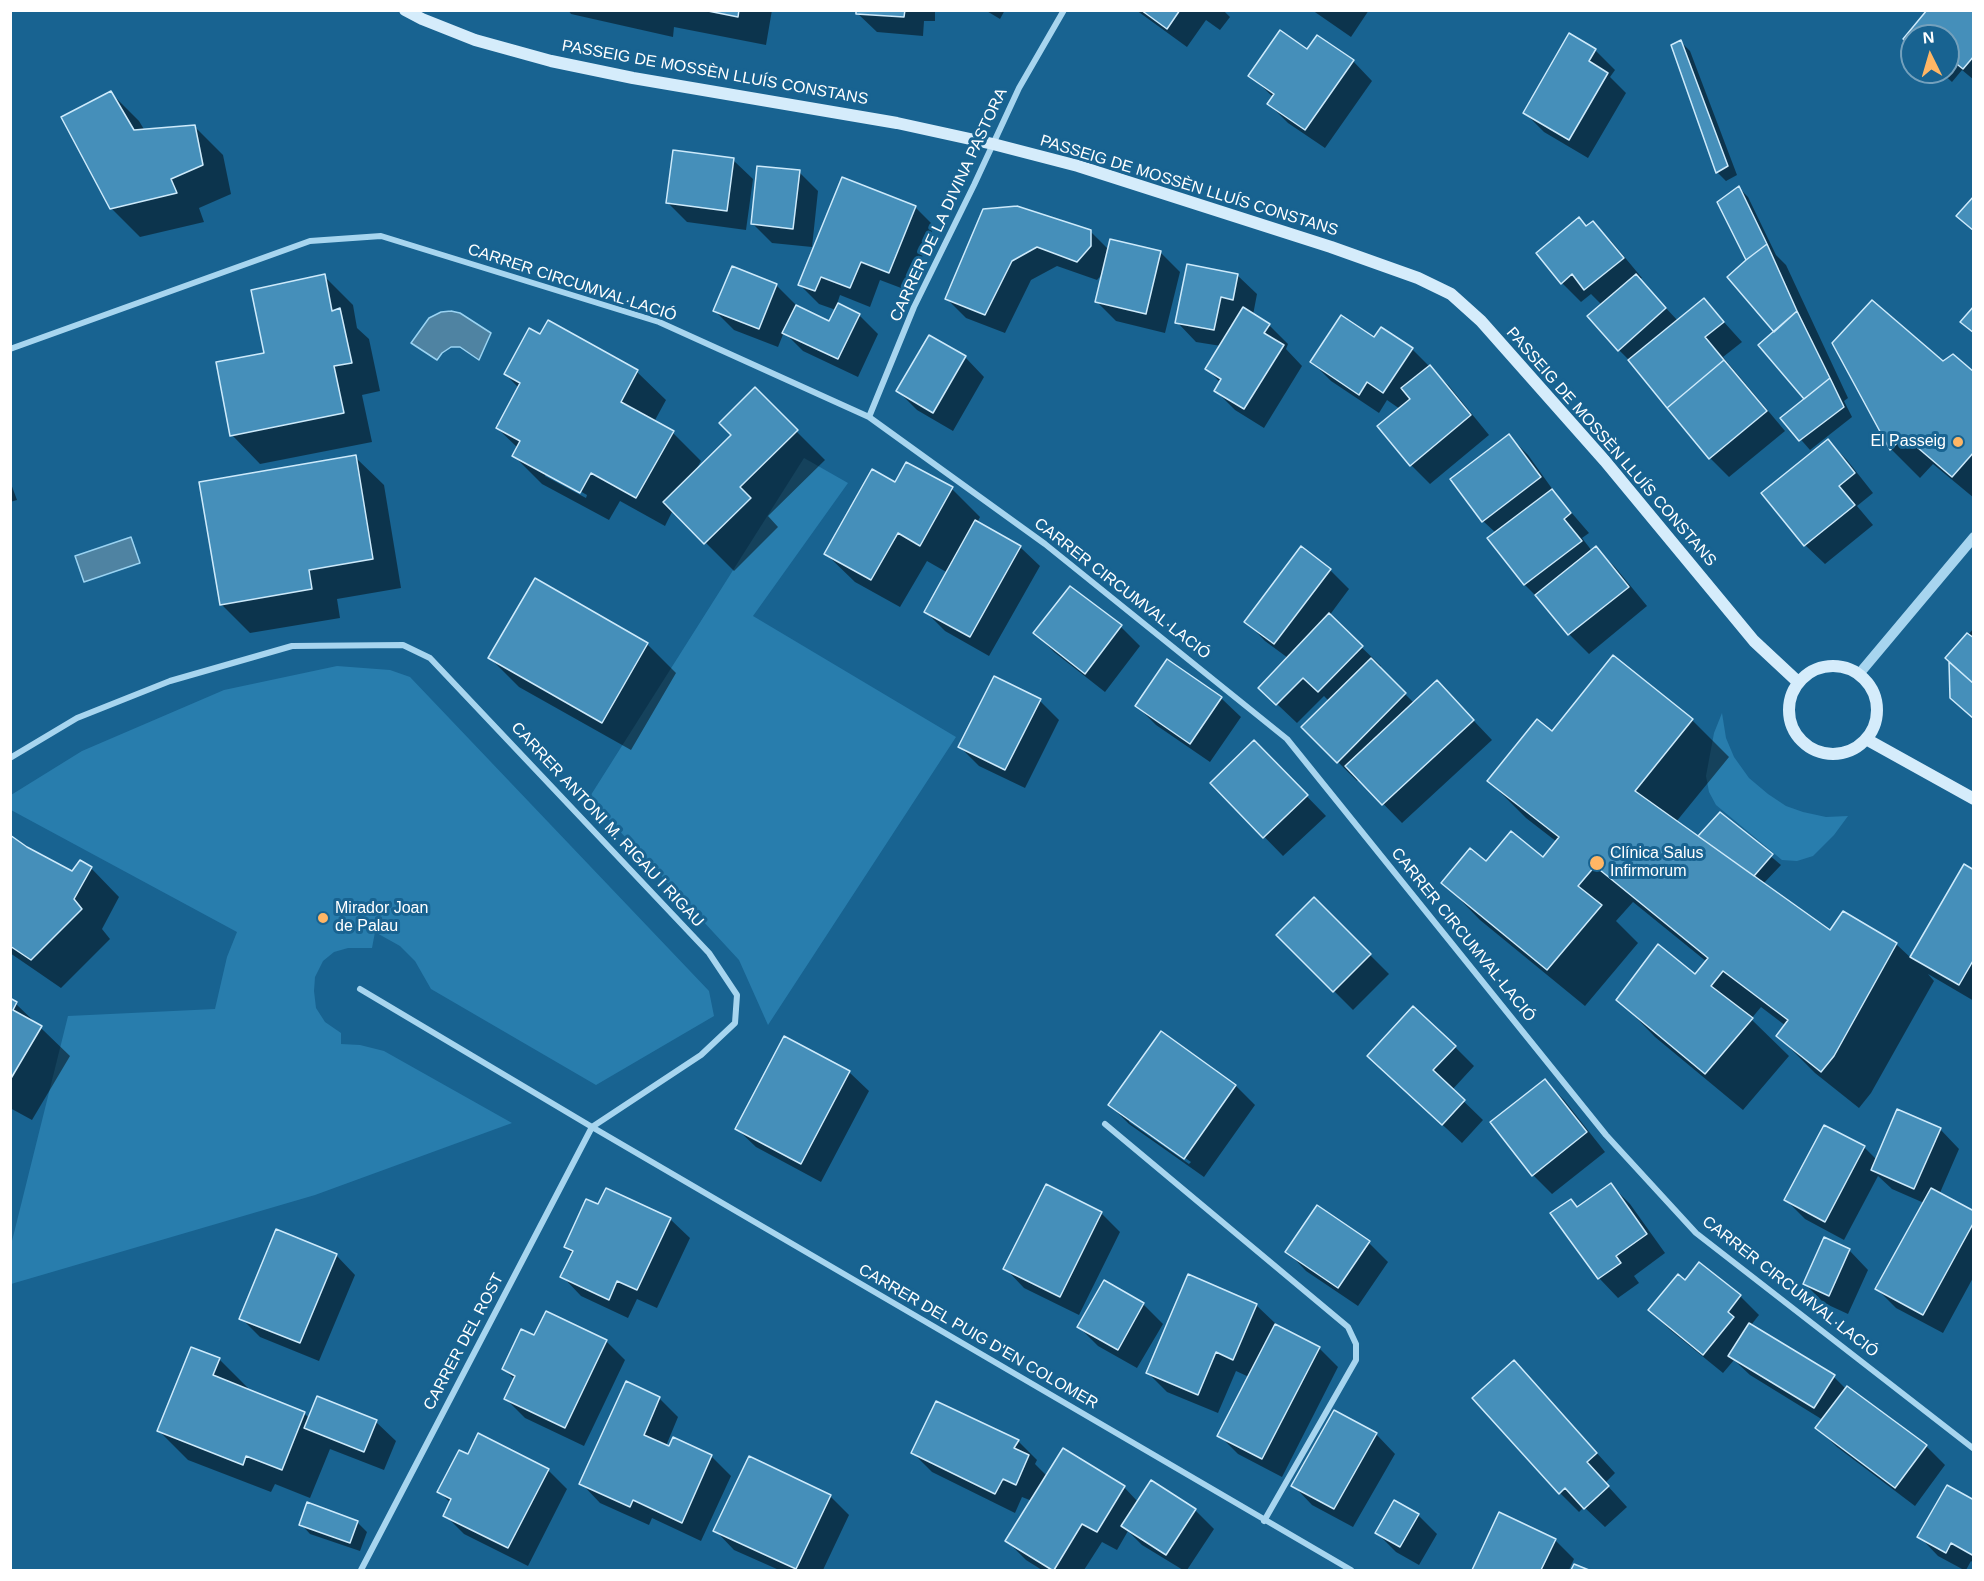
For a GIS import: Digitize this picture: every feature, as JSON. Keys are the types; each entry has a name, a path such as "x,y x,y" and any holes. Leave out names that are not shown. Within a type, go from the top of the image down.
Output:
{"main road":[{"name":"PASSEIG DE MOSSÈN LLUÍS CONSTANS","path":"405,10 475,40 551,61 633,78 897,123 1078,166 1320,243 1418,278 1451,294 1481,321 1605,461 1754,641 1798,682"},
{"path":"1831,665 1846,667 1859,674 1870,685 1877,705 1876,720 1866,739 1859,746 1843,753 1824,754 1808,747 1795,734 1789,716 1790,699 1798,682 1816,668 1831,665"},
{"path":"1866,739 1974,799"}],"street":[{"name":"CARRER DE LA DIVINA PASTORA","path":"869,417 914,308 1019,88 1064,10"},
{"name":"CARRER CIRCUMVAL·LACIÓ","path":"10,349 310,241 381,236 659,322 869,417 1045,543 1287,739 1606,1135 1696,1233 1974,1449"},
{"path":"1859,674 1974,537"},
{"name":"CARRER ANTONI M. RIGAU I RIGAU","path":"10,758 77,717 170,681 292,646 403,645 430,658 709,953 737,995 735,1023 701,1055 592,1127"},
{"path":"360,989 592,1127"},
{"path":"1105,1124 1348,1327 1356,1344 1356,1360 1264,1521"},
{"name":"CARRER DEL PUIG D'EN COLOMER","path":"592,1127 1351,1570"},
{"name":"CARRER DEL ROST","path":"361,1570 592,1127"}],"shaded area":[{"path":"441,312 460,313 491,333 479,360 460,347 451,347 437,360 411,343 429,318"},
{"path":"804,458 848,483 753,616 956,737 768,1025 739,960 589,798"},
{"path":"131,537 140,563 84,582 75,556"},
{"path":"337,666 390,670 410,677 709,991 714,1016 596,1085 431,989 415,961 400,946 375,932 372,948 348,948 334,952 323,961 315,977 314,991 316,1008 325,1022 341,1033 341,1044 360,1045 384,1051 512,1123 315,1195 11,1284 11,1245 68,1016 215,1009 227,957 237,932 11,810 11,795 82,751 224,690"},
{"path":"1722,713 1726,738 1734,757 1749,778 1768,794 1786,806 1803,812 1826,817 1848,816 1834,835 1813,856 1797,861 1782,860 1716,805 1709,792 1706,776 1714,733"}],"building":[{"path":"703,10 739,10 738,17"},
{"path":"856,10 905,10 904,17 856,14"},
{"path":"1141,10 1180,10 1167,29"},
{"path":"1927,10 1974,10 1974,56 1963,69 1960,67 1960,24 1915,24"},
{"path":"1280,30 1307,49 1317,35 1354,60 1305,130 1267,104 1274,94 1248,76"},
{"path":"1569,33 1596,49 1589,61 1608,73 1569,140 1523,113"},
{"path":"1681,40 1728,166 1716,173 1671,45"},
{"path":"111,91 134,130 195,125 203,165 171,179 177,193 110,209 61,117"},
{"path":"673,150 734,158 727,211 666,203"},
{"path":"757,166 800,170 793,229 751,224"},
{"path":"842,177 916,206 889,273 861,262 850,288 821,277 815,291 798,285"},
{"path":"1739,186 1767,244 1746,260 1717,202"},
{"path":"1974,196 1974,231 1956,216"},
{"path":"1017,206 1091,230 1091,246 1077,262 1037,247 1012,261 985,315 945,299 983,209"},
{"path":"1579,217 1586,226 1593,221 1624,258 1584,290 1572,274 1561,284 1536,253"},
{"path":"1110,239 1161,251 1146,314 1095,302"},
{"path":"1767,244 1797,311 1774,332 1727,277"},
{"path":"1187,264 1238,274 1233,300 1221,297 1214,330 1175,323"},
{"path":"732,266 777,284 759,329 713,311"},
{"path":"325,274 332,311 340,308 352,363 334,366 344,413 230,436 216,362 264,353 251,290"},
{"path":"1636,274 1666,308 1618,351 1587,316"},
{"path":"1704,298 1724,322 1705,337 1724,360 1667,408 1628,360"},
{"path":"1872,300 1943,361 1953,354 1974,372 1974,452 1952,477 1904,436 1890,450 1832,343"},
{"path":"838,303 860,314 838,359 782,333 796,305 829,321"},
{"path":"1974,306 1974,333 1960,322"},
{"path":"1243,307 1270,324 1264,333 1284,345 1244,409 1214,391 1221,379 1205,369"},
{"path":"1797,311 1830,378 1804,399 1758,345"},
{"path":"1341,315 1374,337 1381,327 1413,348 1383,393 1367,382 1359,395 1310,362"},
{"path":"548,320 638,370 621,402 674,431 636,498 591,473 580,493 512,456 520,441 496,428 520,383 504,374 529,328 540,334"},
{"path":"929,335 966,356 933,413 896,391"},
{"path":"1724,360 1767,411 1709,459 1667,408"},
{"path":"1430,365 1471,415 1410,466 1377,426 1410,399 1401,388"},
{"path":"1830,378 1844,407 1799,441 1780,418"},
{"path":"755,387 798,430 740,487 751,498 704,544 663,502 731,435 719,423"},
{"path":"1509,434 1541,477 1482,522 1450,479"},
{"path":"1828,439 1855,473 1839,486 1855,505 1804,546 1761,493"},
{"path":"356,455 373,559 309,570 312,589 220,605 199,482"},
{"path":"906,462 953,487 920,546 898,533 871,580 824,554 872,469 895,482"},
{"path":"1552,489 1571,513 1564,519 1582,541 1524,585 1487,538"},
{"path":"975,520 1021,546 970,637 924,612"},
{"path":"1301,546 1331,569 1274,644 1244,622"},
{"path":"1596,546 1629,587 1568,635 1535,595"},
{"path":"535,578 648,643 602,723 488,658"},
{"path":"1070,586 1122,625 1085,674 1033,633"},
{"path":"1329,613 1363,646 1318,692 1303,678 1276,705 1258,688"},
{"path":"1967,633 1974,638 1974,684 1945,658"},
{"name":"Clínica Salus Infirmorum","path":"1613,655 1693,719 1635,791 1830,930 1843,911 1897,943 1834,1056 1821,1072 1776,1036 1788,1020 1723,971 1711,986 1753,1018 1705,1074 1616,1000 1658,944 1695,974 1708,958 1595,866 1578,886 1602,905 1547,970 1441,883 1470,848 1486,861 1511,831 1543,857 1559,837 1487,781 1537,719 1552,731"},
{"path":"1371,658 1406,693 1337,763 1301,727"},
{"path":"1167,659 1222,697 1190,744 1135,706"},
{"path":"1949,662 1974,684 1974,719 1950,698"},
{"path":"994,676 1041,699 1005,770 958,747"},
{"path":"1437,680 1474,720 1382,805 1345,766"},
{"path":"1254,740 1308,795 1263,838 1210,783"},
{"path":"1720,812 1773,854 1754,876 1698,836"},
{"path":"10,835 27,847 72,871 80,860 92,867 74,899 82,909 31,960 10,946"},
{"path":"1964,864 1974,870 1974,959 1959,985 1910,957"},
{"path":"1314,897 1371,954 1333,992 1276,935"},
{"path":"10,998 17,1002 13,1010 42,1026 10,1080"},
{"path":"1413,1006 1456,1046 1433,1070 1465,1100 1442,1125 1367,1056"},
{"path":"1161,1031 1236,1085 1184,1159 1108,1105"},
{"path":"784,1036 850,1071 801,1164 735,1129"},
{"path":"1545,1079 1587,1132 1532,1176 1490,1122"},
{"path":"1897,1109 1941,1128 1914,1189 1871,1170"},
{"path":"1824,1125 1865,1146 1825,1222 1784,1200"},
{"path":"1611,1183 1647,1234 1616,1256 1621,1263 1598,1279 1550,1213 1571,1199 1577,1207"},
{"path":"1046,1184 1102,1212 1060,1297 1003,1269"},
{"path":"606,1188 671,1218 637,1290 617,1281 609,1300 560,1277 573,1251 564,1247 586,1199 598,1204"},
{"path":"1931,1188 1974,1211 1974,1222 1923,1315 1875,1289"},
{"path":"1317,1205 1370,1241 1338,1288 1285,1252"},
{"path":"276,1229 337,1254 300,1343 239,1319"},
{"path":"1824,1237 1850,1249 1829,1296 1803,1284"},
{"path":"1699,1262 1741,1295 1728,1312 1734,1317 1703,1355 1648,1310 1678,1274 1685,1280"},
{"path":"1188,1274 1257,1304 1233,1360 1216,1352 1198,1395 1146,1373"},
{"path":"1104,1280 1144,1303 1118,1350 1077,1327"},
{"path":"546,1311 607,1340 565,1428 504,1399 515,1376 502,1369 521,1329 534,1335"},
{"path":"1749,1323 1835,1375 1814,1408 1728,1356"},
{"path":"1275,1324 1320,1347 1262,1459 1217,1436"},
{"path":"191,1347 220,1358 213,1375 305,1412 282,1470 246,1456 243,1465 157,1431"},
{"path":"1514,1360 1597,1453 1587,1462 1609,1486 1584,1509 1565,1488 1559,1494 1472,1398"},
{"path":"626,1381 660,1397 644,1435 669,1446 673,1437 712,1455 682,1523 633,1500 630,1507 579,1484"},
{"path":"1847,1386 1927,1445 1895,1488 1815,1428"},
{"path":"317,1396 377,1420 364,1452 304,1428"},
{"path":"936,1401 1019,1440 1014,1448 1029,1455 1016,1485 1003,1479 995,1494 911,1453"},
{"path":"1334,1410 1377,1433 1334,1509 1291,1486"},
{"path":"478,1433 549,1469 508,1548 443,1516 451,1499 437,1492 459,1450 468,1454"},
{"path":"1063,1448 1125,1486 1097,1532 1082,1524 1052,1570 1005,1541"},
{"path":"749,1456 831,1495 796,1569 713,1531"},
{"path":"1151,1480 1196,1509 1166,1555 1121,1526"},
{"path":"1947,1485 1974,1500 1974,1556 1951,1543 1946,1553 1917,1537"},
{"path":"1394,1500 1419,1514 1400,1547 1375,1533"},
{"path":"307,1502 358,1521 350,1543 299,1525"},
{"path":"1499,1512 1556,1539 1541,1570 1472,1570"},
{"path":"1574,1564 1589,1570 1571,1570"}],"place":[{"name":"El Passeig","path":"1958,442"},
{"name":"Clínica Salus Infirmorum","path":"1597,863"},
{"name":"Mirador Joan de Palau","path":"323,918"}]}
